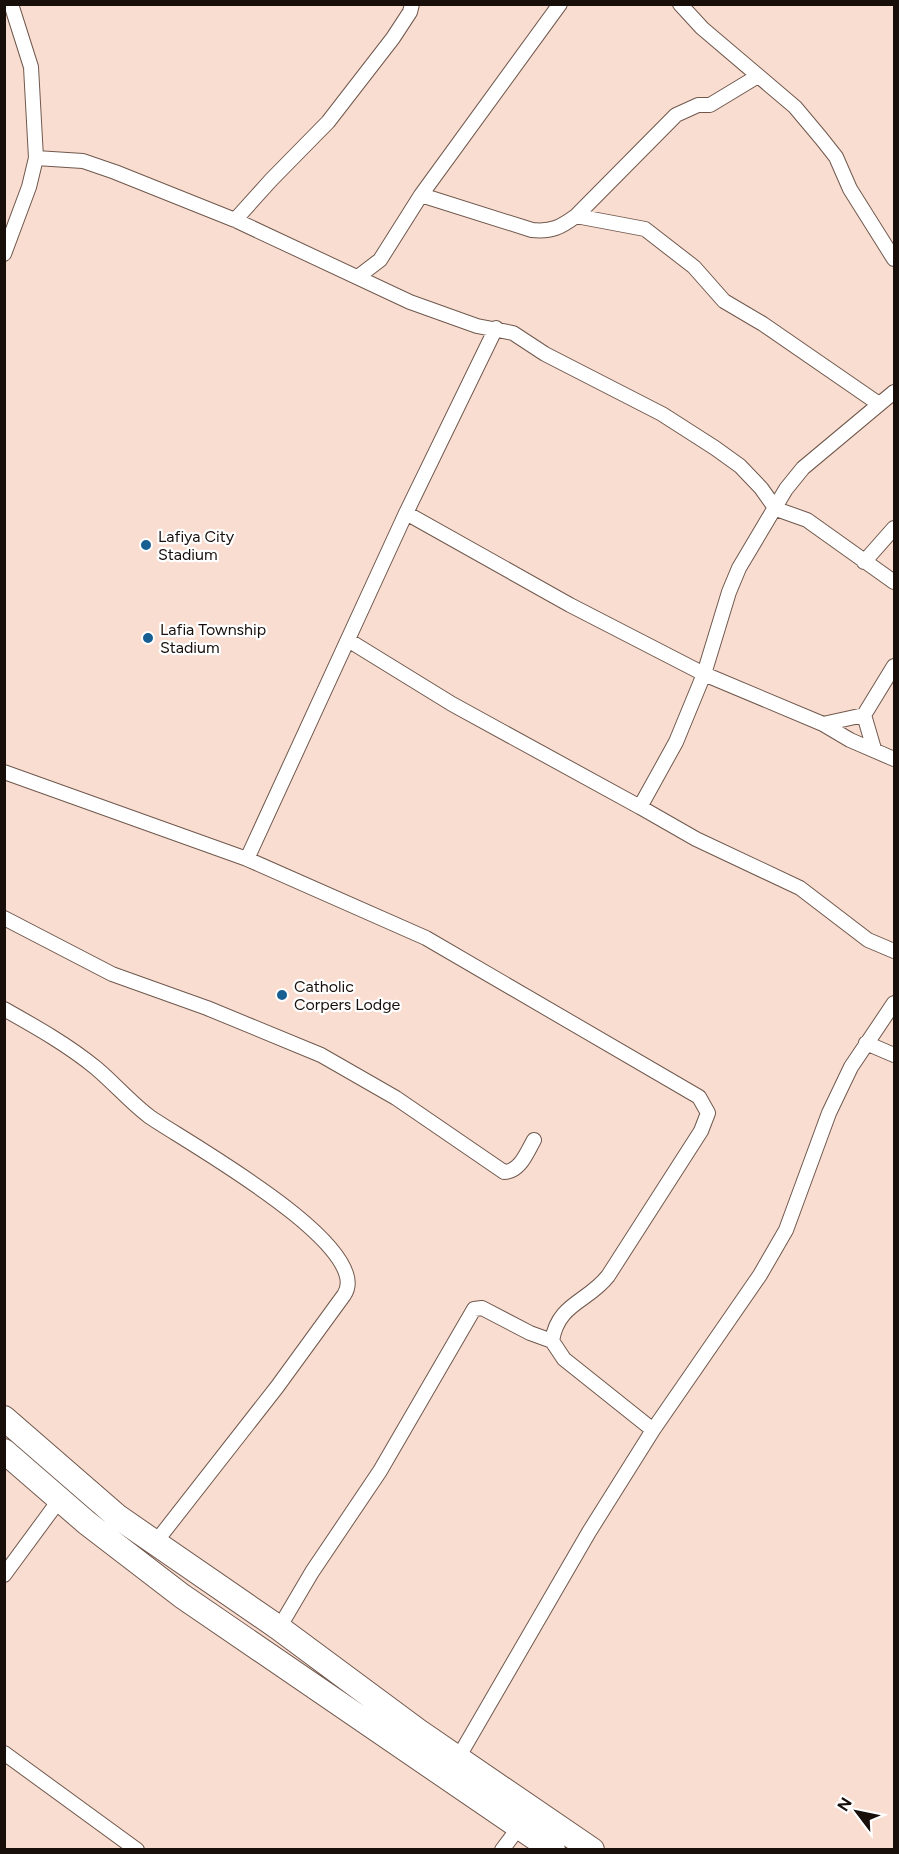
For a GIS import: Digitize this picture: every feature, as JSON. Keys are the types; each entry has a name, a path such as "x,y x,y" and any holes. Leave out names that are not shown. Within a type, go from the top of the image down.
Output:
{"highway":[{"path":"4,1418 118,1517 592,1850"},
{"path":"4,1451 87,1523 182,1596 553,1850"}],"street":[{"path":"4,254 29,187 36,158 31,67 10,4"},
{"path":"236,220 271,180 328,122 393,38 410,12 412,4"},
{"path":"359,276 380,260 421,195 560,4"},
{"path":"680,4 702,28 795,107 836,157 850,189 894,259"},
{"path":"421,195 532,230 558,229 576,216 676,115 690,107 710,105 758,76"},
{"path":"36,158 83,161 236,220 411,302 477,326 513,333 545,354 652,409 715,448 740,466 761,488 776,509 807,520 894,582"},
{"path":"576,216 645,229 694,267 724,301 763,324 879,404"},
{"path":"380,260 383,288"},
{"path":"247,859 406,513 496,328"},
{"path":"640,807 676,742 704,674 735,576 776,509 803,468 879,404 893,395"},
{"path":"406,513 570,605 704,674 823,724 850,740 894,759"},
{"path":"864,562 894,528"},
{"path":"348,640 452,704 696,839 800,888 868,940 894,951"},
{"path":"823,724 864,715 894,666"},
{"path":"864,715 874,749"},
{"path":"4,772 247,859 426,938 699,1097 706,1106 706,1119 701,1131 643,1225 601,1285 572,1303 560,1317 552,1341"},
{"path":"4,918 112,974 207,1008 321,1055 396,1098 504,1172 514,1170 520,1164 534,1140"},
{"path":"458,1758 589,1532 653,1430 760,1275 786,1230 829,1113 866,1043 894,1003"},
{"path":"4,1009 52,1036 94,1066 151,1117 260,1187 300,1219 333,1251 349,1276 350,1283 344,1295 277,1387 155,1543"},
{"path":"866,1043 894,1055"},
{"path":"279,1628 312,1572 380,1471 474,1309 482,1308 530,1333 552,1341 564,1359 653,1430"},
{"path":"4,1575 60,1499"},
{"path":"4,1754 137,1850"},
{"path":"502,1850 519,1827"}],"place":[{"name":"Lafiya City Stadium","path":"146,545"},
{"name":"Lafia Township Stadium","path":"148,638"},
{"name":"Catholic Corpers Lodge","path":"282,995"}]}
